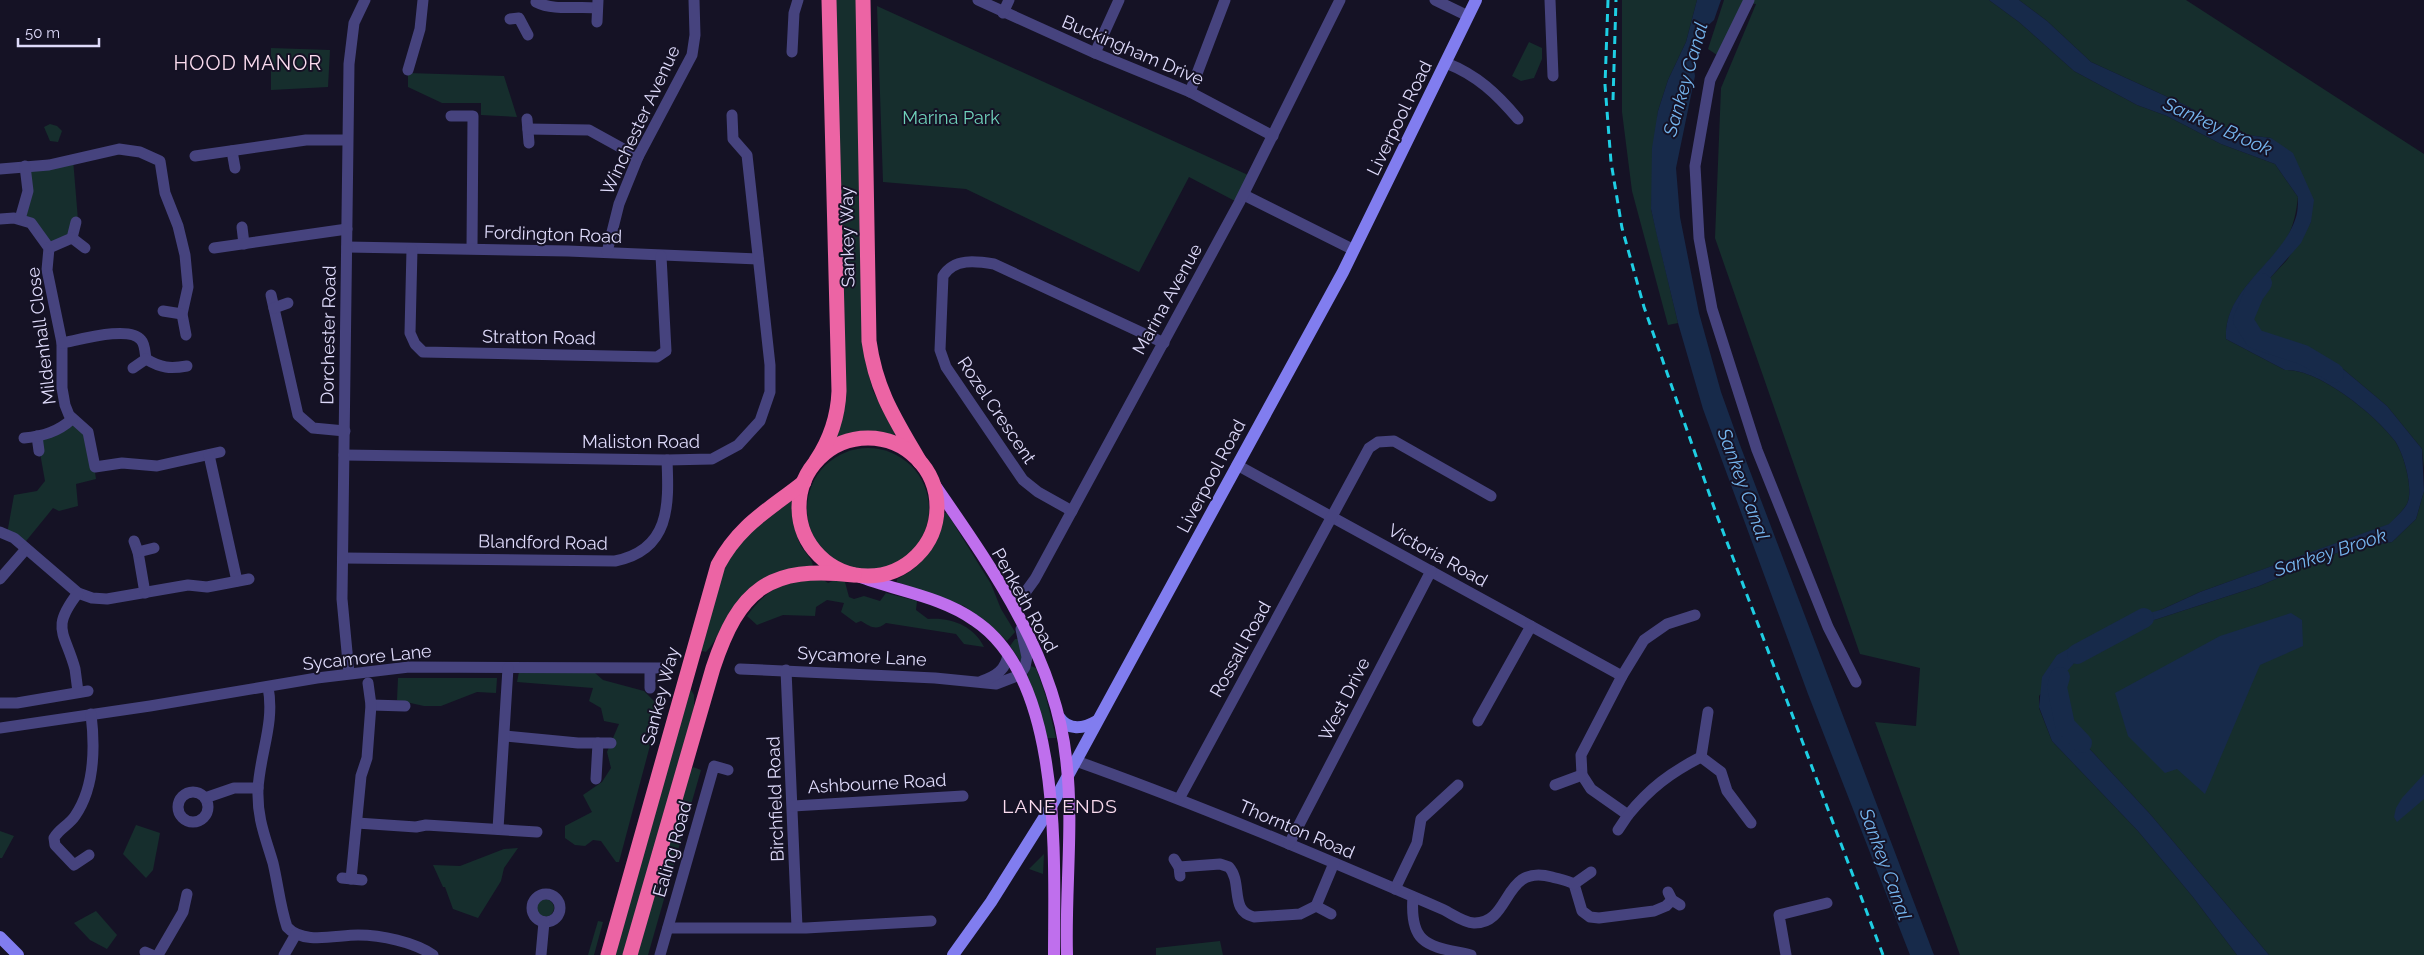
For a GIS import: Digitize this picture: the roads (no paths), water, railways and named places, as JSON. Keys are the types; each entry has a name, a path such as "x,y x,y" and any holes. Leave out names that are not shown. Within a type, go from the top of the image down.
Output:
{"highway":[{"name":"Sankey Way","path":"816,462 828,444 833,430 839,396 829,0"},
{"name":"Sankey Way","path":"863,0 869,341 882,396 920,462"},
{"path":"630,955 713,668 729,625 753,593 775,580 798,573 816,572 856,575 878,576 897,570 914,559 927,543 935,524 937,502 932,481 920,462 894,443 873,438 852,440 832,448 816,462 804,482 799,503 801,525 809,544 823,559 840,570 856,575"},
{"name":"Sankey Way","path":"608,955 711,583 728,546 742,529 804,482"},
{"path":"687,668 713,668"}],"main road":[{"name":"Penketh Road","path":"932,481 1015,610 1045,672 1059,717 1068,775 1069,835 1060,933 1054,955"},
{"name":"Penketh Road","path":"856,575 958,610 992,634 1008,654 1020,675 1035,715 1052,804 1060,933 1066,955"}],"street":[{"name":"Dorchester Road","path":"349,673 343,616 347,140 352,34 363,0"},
{"path":"408,70 420,30 423,0"},
{"name":"Winchester Avenue","path":"607,252 619,204 638,157 692,55 695,35 694,0"},
{"path":"792,52 794,13 798,0"},
{"name":"Buckingham Drive","path":"978,0 1003,13 1095,53 1190,92 1273,136"},
{"path":"1003,13 1009,0"},
{"path":"1095,53 1119,0"},
{"path":"1190,92 1225,0"},
{"name":"Marina Avenue","path":"1015,610 1035,579 1244,195 1340,0"},
{"path":"1435,0 1468,16"},
{"name":"Liverpool Road","path":"953,955 991,902 1052,804 1076,761 1354,250 1476,0"},
{"path":"1550,0 1553,76"},
{"path":"528,35 515,18 536,1 548,8 597,4 597,22"},
{"path":"1748,1 1710,80 1695,166 1699,238 1712,309 1757,450 1828,627 1856,682"},
{"path":"1446,63 1471,73 1487,85 1518,119"},
{"name":"Maliston Road","path":"344,455 712,459 738,445 760,421 770,392 770,364 746,155 733,139 732,115"},
{"path":"451,116 473,116 472,248"},
{"path":"529,143 528,124 589,130 638,157"},
{"path":"196,156 306,140 347,140"},
{"path":"0,169 49,165 119,150 140,152 164,159 165,193 178,226 185,255 188,287 182,314 186,335"},
{"path":"232,151 235,168"},
{"path":"0,219 20,218 28,186 25,166"},
{"path":"1244,195 1354,250"},
{"name":"Mildenhall Close","path":"20,218 31,223 49,248 47,270 62,343 62,388 67,410 72,419 88,432 96,479"},
{"path":"76,222 72,238 85,248"},
{"path":"242,227 244,244"},
{"path":"214,248 347,229"},
{"name":"Mildenhall Close","path":"49,248 72,238"},
{"name":"Fordington Road","path":"347,246 607,252 758,259"},
{"name":"Stratton Road","path":"412,249 410,333 415,344 423,352 658,357 666,351 661,256"},
{"name":"Rozel Crescent","path":"1072,511 1038,492 1022,480 946,367 940,350 943,276 948,269 961,263 981,262 994,264 1164,343"},
{"path":"271,295 298,415 313,428 345,431"},
{"path":"274,308 288,304"},
{"path":"163,311 182,314"},
{"path":"62,343 133,333 142,340 146,359 158,367 168,369 187,366"},
{"path":"133,368 146,359"},
{"name":"Mildenhall Close","path":"24,438 61,429 72,419"},
{"path":"37,436 39,450"},
{"name":"Rossall Road","path":"1179,799 1369,448 1383,440 1394,441 1491,496"},
{"path":"95,467 122,463 157,466 214,453 237,581"},
{"name":"Blandford Road","path":"343,558 615,561 628,558 639,554 660,532 668,504 666,460"},
{"name":"Victoria Road","path":"1236,465 1622,676"},
{"path":"0,532 14,538 78,593 100,599 188,585 207,587 249,579"},
{"path":"145,593 136,546 154,548"},
{"path":"0,579 26,549"},
{"name":"West Drive","path":"1289,844 1431,571"},
{"path":"0,703 17,703 83,691 63,639 61,628 62,617 78,593"},
{"path":"1015,610 1027,657 1026,668 1020,675"},
{"path":"1628,815 1591,789 1582,775 1581,755 1622,676 1644,640 1668,624 1695,615"},
{"path":"1478,720 1531,626"},
{"path":"982,681 994,677 1002,670 1008,654"},
{"name":"Sycamore Lane","path":"0,728 349,673 408,667 666,668"},
{"path":"498,829 508,668"},
{"path":"650,669 650,688"},
{"name":"Sycamore Lane","path":"740,670 786,670 982,681 996,684 1020,675"},
{"name":"Birchfield Road","path":"786,670 797,928"},
{"path":"352,879 361,776 367,758 370,705 368,683"},
{"path":"268,687 272,714 258,788 261,827 273,864 287,927 296,934 308,937 360,935 374,937 418,946 434,955"},
{"path":"370,705 405,706"},
{"path":"1701,757 1708,712"},
{"path":"89,855 74,865 55,845 54,838 76,814 86,788 94,752 91,714"},
{"path":"1059,717 1070,727 1082,727 1097,721"},
{"path":"505,736 578,743 611,743"},
{"path":"596,779 598,743"},
{"path":"1618,830 1645,794 1672,772 1701,757"},
{"path":"1701,757 1721,772 1727,791 1751,823"},
{"name":"Thornton Road","path":"1076,761 1179,799 1289,844 1396,889 1459,919 1478,922 1496,914 1515,885 1530,875 1542,874 1574,884"},
{"name":"Ealing Road","path":"660,955 714,766 728,770"},
{"path":"1555,785 1582,775"},
{"path":"1396,889 1418,843 1421,819 1458,785"},
{"path":"205,798 234,788 258,788"},
{"name":"Ashbourne Road","path":"793,806 963,795"},
{"path":"357,822 416,827 426,825 537,832"},
{"path":"1178,868 1220,864 1229,867 1235,876 1240,908 1247,916 1254,917 1300,914 1316,906 1334,863"},
{"path":"1591,872 1574,884 1582,911 1595,918 1654,911 1666,906 1673,899"},
{"path":"158,955 183,912 187,894"},
{"path":"1413,897 1413,919 1421,936 1428,944 1443,950 1471,955"},
{"path":"1786,955 1779,915 1827,904"},
{"path":"1316,906 1331,914"},
{"path":"668,928 797,928 925,919"},
{"path":"541,955 544,922"},
{"path":"284,955 296,934"},
{"path":"0,937 18,955"}],"water":[{"name":"Sankey Canal","path":"1697,0 1721,0 1714,20 1702,31 1692,57 1695,76 1676,168 1680,217 1699,313 1721,392 1740,445 1934,955 1910,955 1808,694 1703,409 1678,323 1651,209 1652,148 1658,111 1668,80 1686,42"},
{"name":"Sankey Brook","path":"1989,0 2019,0 2047,21 2091,62 2183,104 2238,134 2271,138 2293,153 2314,200 2311,222 2301,243 2271,277 2246,310 2244,327 2259,340 2293,354 2343,369 2387,406 2422,449 2424,491 2416,519 2392,542 2344,550 2259,586 2114,633 2083,653 2063,676 2060,717 2150,814 2269,955 2237,955 2193,897 2138,831 2052,741 2039,707 2042,677 2057,655 2113,624 2163,609 2200,592 2389,524 2405,507 2409,498 2409,481 2405,463 2395,441 2386,430 2345,395 2313,377 2298,371 2285,370 2226,339 2227,321 2233,305 2288,235 2296,217 2298,197 2275,164 2221,144 2167,116 2137,105 2074,71 2019,22"},
{"path":"2291,613 2302,620 2303,646 2260,665 2205,794 2177,769 2165,773 2128,736 2115,693 2220,636"},
{"path":"2424,774 2424,799 2397,822 2394,817 2396,808 2402,798"}],"waterway":[{"name":"Sankey Brook","path":"2262,283 2254,294 2243,320 2255,339 2304,355 2334,373"},
{"name":"Sankey Brook","path":"2077,654 2144,618"},
{"name":"Sankey Brook","path":"2060,677 2057,687 2065,725 2082,743"}],"railway":[{"path":"1608,0 1605,85 1611,162 1622,228 1644,307 1716,513 1883,955"},
{"path":"1613,100 1616,0"}],"district":[{"name":"HOOD MANOR","path":"248,63"},
{"name":"LANE ENDS","path":"1060,806"}],"park label":[{"name":"Marina Park","path":"951,117"}]}
